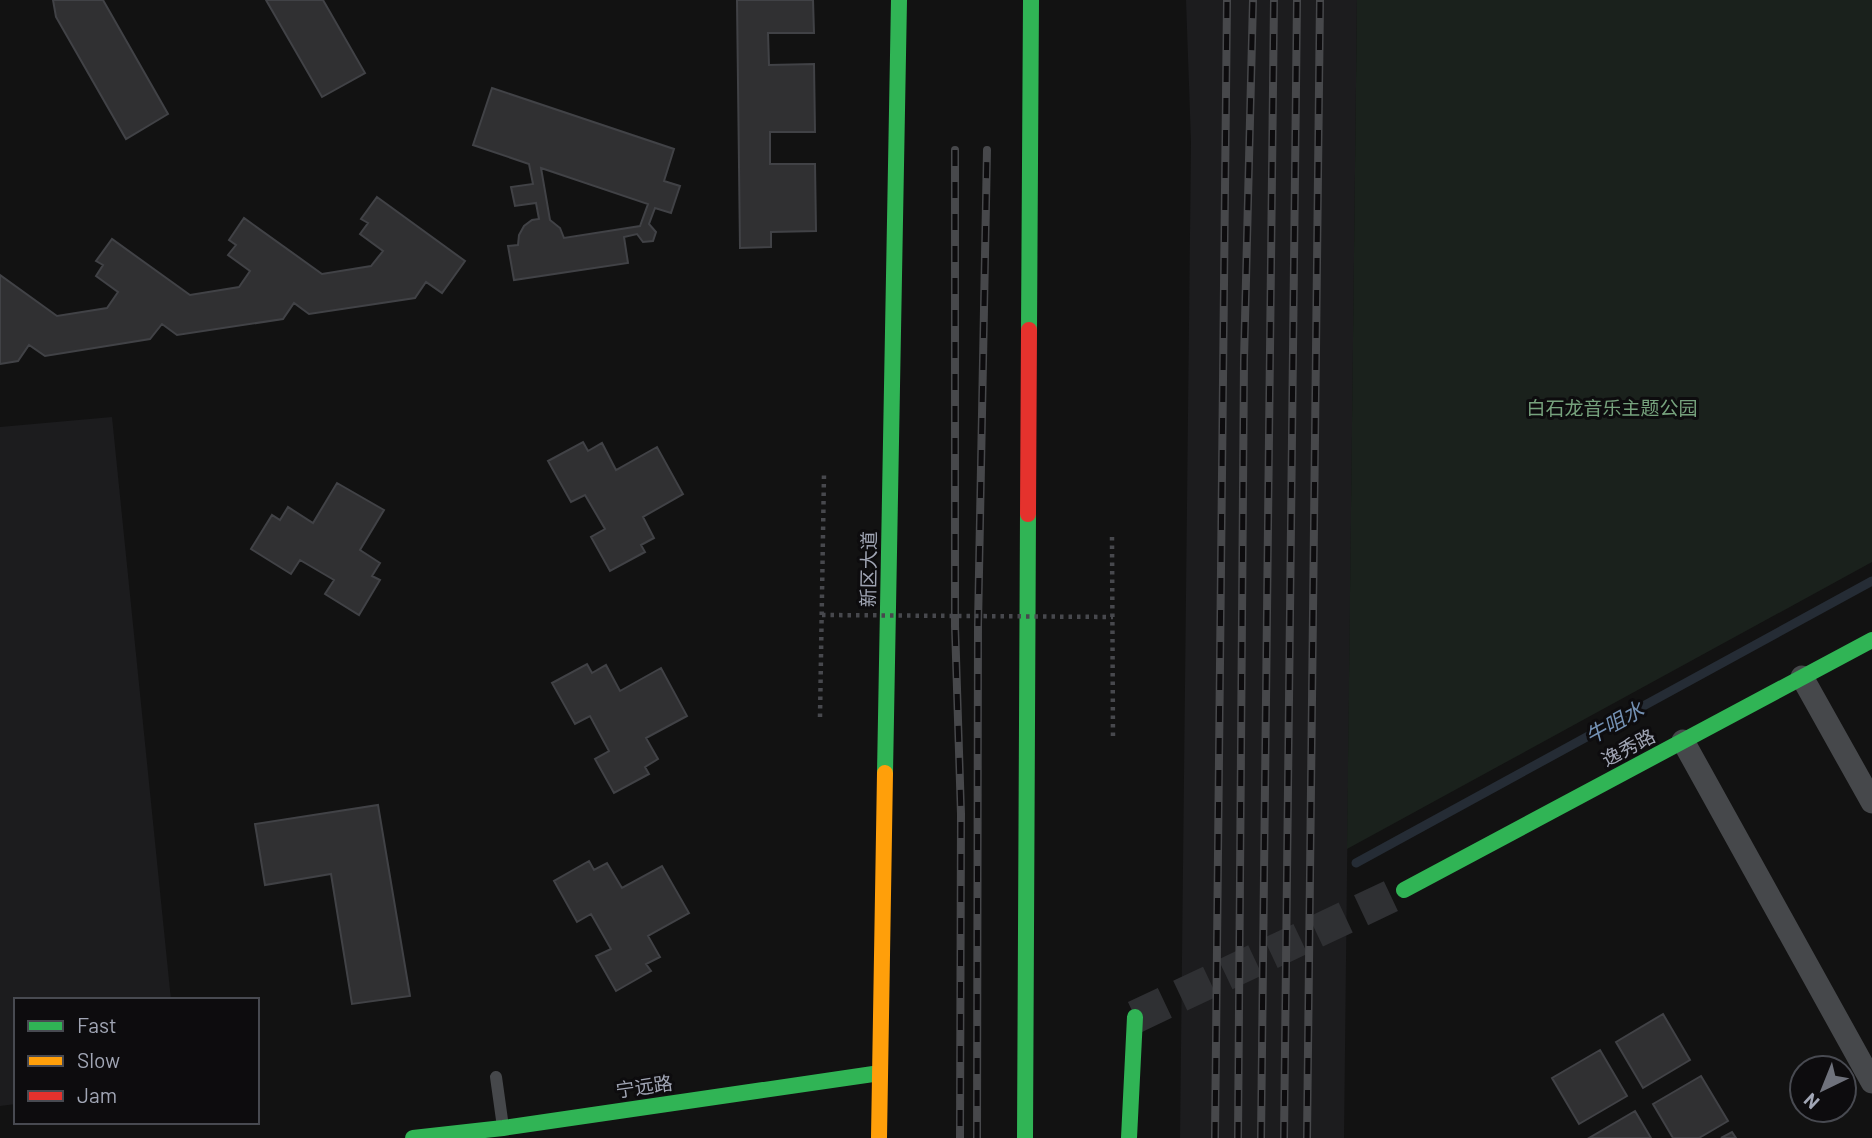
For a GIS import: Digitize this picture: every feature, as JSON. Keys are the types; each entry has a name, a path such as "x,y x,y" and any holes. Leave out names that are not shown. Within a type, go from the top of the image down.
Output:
{"main road":[{"name":"新区大道","path":"879,1138 899,0"},
{"path":"1025,1138 1031,0"},
{"name":"逸秀路","path":"1404,890 1872,640"},
{"path":"1129,1138 1135,1017"},
{"name":"宁远路","path":"413,1138 503,1128 880,1073"}],"street":[{"path":"1802,677 1872,802"},
{"path":"1683,741 1872,1082"}],"lane":[{"path":"496,1077 503,1128"}],"path":[{"path":"820,717 824,474"},
{"path":"1112,537 1113,740"},
{"path":"822,615 1113,617"}],"shaded area":[{"path":"1186,0 1357,0 1344,1138 1180,1138 1191,142"},
{"path":"112,417 171,998 14,998 14,1104 0,1106 0,427"}],"green space":[{"name":"白石龙音乐主题公园","path":"1357,0 1872,0 1872,562 1347,849"}],"building":[{"path":"53,0 103,0 168,114 126,139 56,17"},
{"path":"266,0 323,0 365,73 322,97"},
{"path":"737,0 813,0 814,33 768,33 769,65 814,64 815,132 770,132 770,164 815,164 816,231 771,232 771,247 740,248"},
{"path":"492,88 674,149 664,181 680,186 671,213 655,208 649,224 656,232 653,241 643,242 637,234 624,237 628,263 514,280 508,246 518,245 524,226 539,219 536,203 515,206 511,187 533,184 529,164 473,145","holes":["541,168 648,204 640,226 564,238 560,228 550,220"]},
{"path":"377,197 465,261 442,293 426,282 415,298 309,314 294,303 283,319 177,335 162,324 150,339 45,356 29,345 18,361 0,364 0,275 57,316 107,308 118,292 96,276 103,265 96,261 112,239 190,295 239,287 250,271 228,255 236,245 229,240 244,218 322,274 371,266 383,251 360,234 368,223 361,219"},
{"path":"583,442 588,451 602,443 616,470 657,447 683,494 643,517 654,538 641,545 645,552 610,571 591,537 605,529 585,495 571,502 548,461"},
{"path":"337,483 384,510 360,550 380,563 372,576 380,580 359,615 325,594 334,580 300,560 291,574 251,549 272,515 280,520 288,507 313,523"},
{"path":"587,664 592,673 606,665 620,691 661,668 687,716 646,738 658,759 645,767 649,774 614,793 595,759 609,751 590,716 575,724 552,683"},
{"path":"378,805 410,996 352,1004 331,874 265,885 255,824"},
{"path":"589,861 594,870 607,863 622,888 662,866 689,913 648,936 660,957 646,964 651,971 616,991 596,956 611,949 591,914 577,922 554,881"},
{"path":"1663,1014 1690,1060 1643,1088 1616,1042"},
{"path":"1600,1050 1627,1096 1579,1124 1552,1078"},
{"path":"1701,1076 1728,1121 1699,1138 1673,1138 1653,1104"},
{"path":"1635,1111 1651,1138 1589,1138"},
{"path":"1732,1132 1736,1138 1721,1138"}],"waterway":[{"name":"牛咀水","path":"1356,863 1872,581"}],"tunnel":[{"path":"1135,1017 1404,890"}],"railway":[{"path":"1215,1138 1227,0"},
{"path":"1238,1138 1244,360 1253,0"},
{"path":"1261,1138 1274,0"},
{"path":"1284,1138 1297,0"},
{"path":"1307,1138 1320,0"},
{"path":"955,150 955,626 961,814 960,1138"},
{"path":"977,1138 978,625 987,150"}],"traffic: fast":[{"path":"885,773 899,0"},
{"path":"1029,330 1031,0"},
{"path":"1025,1138 1028,514"},
{"path":"1404,890 1872,640"},
{"path":"1129,1138 1135,1017"},
{"path":"413,1138 503,1128 880,1073"}],"traffic: slow":[{"path":"879,1138 885,773"}],"traffic: jam":[{"path":"1028,514 1029,330"}]}
